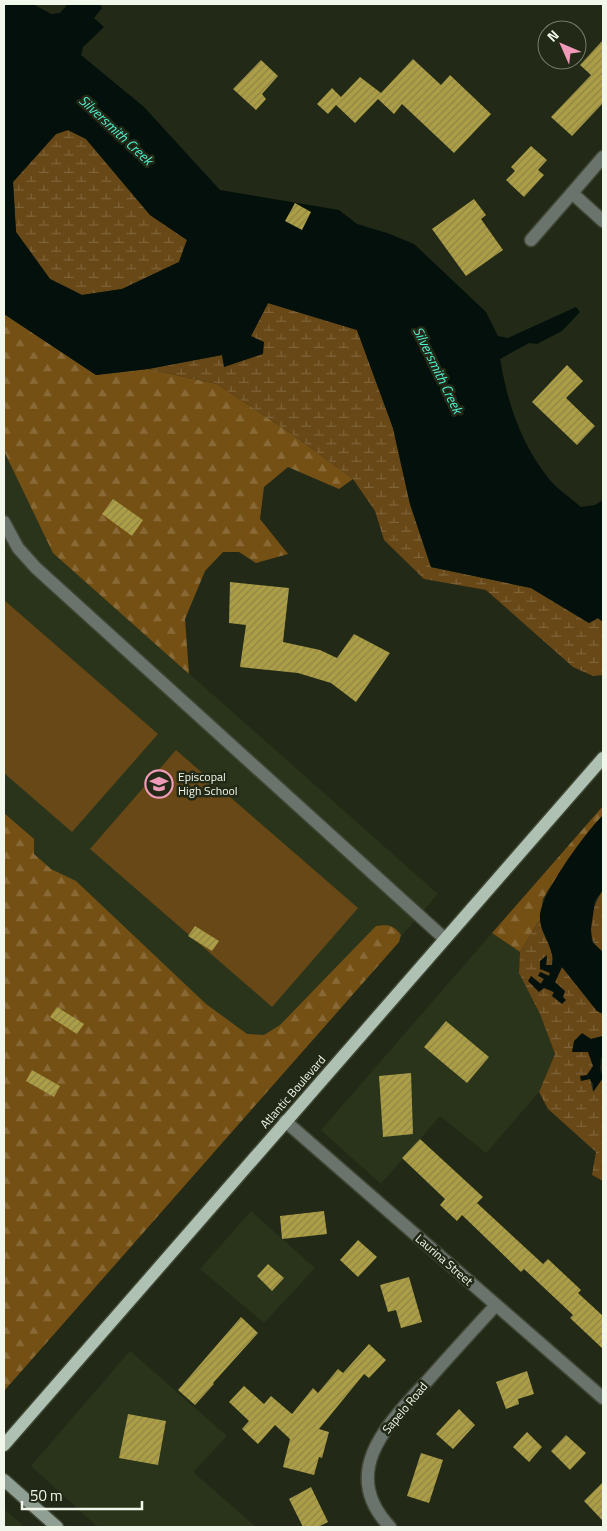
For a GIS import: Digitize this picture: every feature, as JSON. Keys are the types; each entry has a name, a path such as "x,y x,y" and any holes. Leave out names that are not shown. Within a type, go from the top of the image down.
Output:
{"main road":[{"name":"Atlantic Boulevard","path":"4,1444 603,758"}],"street":[{"path":"531,240 603,157"},
{"path":"572,193 603,221"},
{"path":"4,522 18,548 36,568 445,939"},
{"name":"Laurina Street","path":"285,1121 603,1398"},
{"name":"Sapelo Road","path":"390,1527 370,1499 367,1482 371,1454 390,1422 496,1305"},
{"path":"4,1480 57,1527"}],"shaded area":[{"name":"Episcopal High School","path":"4,314 96,375 148,369 123,615 438,894 4,1391"},
{"path":"492,933 520,952 519,973 540,1014 555,1054 539,1092 486,1153 440,1116 381,1184 321,1130"},
{"path":"251,1211 315,1268 264,1323 200,1269"},
{"path":"130,1351 227,1436 193,1472 256,1527 98,1527 31,1466"},
{"path":"4,1509 25,1527 4,1527"}],"green space":[{"path":"68,130 86,139 150,215 187,240 179,262 122,289 82,295 50,279 16,232 13,182 56,134"},
{"path":"268,303 357,330 393,428 410,504 431,567 531,588 589,623 598,618 603,622 603,675 593,676 573,667 486,590 424,579 384,540 375,511 353,479 292,434 217,384 148,369 222,355 225,367 251,336"},
{"path":"4,314 96,375 148,369 217,384 292,434 353,479 339,489 288,467 264,487 260,519 288,554 256,563 239,552 223,552 205,571 185,619 189,674 53,553 4,451"},
{"path":"4,600 158,734 72,832 4,773"},
{"path":"176,750 358,908 272,1007 90,849"},
{"path":"603,806 603,815 548,890 543,899 540,919 520,952 492,933"},
{"path":"4,813 34,839 34,854 51,869 76,881 206,1004 247,1034 264,1035 280,1025 376,926 390,926 401,935 399,942 4,1391"},
{"path":"603,890 603,952 592,939 591,922 595,905"},
{"path":"540,919 553,957 552,966 546,965 547,958 541,961 550,973 549,976 541,972 544,979 540,984 563,998 555,982 562,967 597,1011 603,1014 603,1036 591,1039 572,1052 588,1051 594,1066 587,1076 581,1076 590,1079 593,1091 603,1078 603,1181 592,1175 596,1152 548,1109 539,1092 555,1054 540,1014 519,973 520,952"}],"water":[{"name":"Silversmith Creek","path":"4,4 33,4 51,14 60,13 68,4 100,4 102,8 94,18 104,27 83,47 81,55 144,107 220,190 339,210 357,224 414,244 486,312 498,336 508,338 576,307 580,312 562,331 537,344 529,343 500,359 511,407 523,437 549,479 581,507 595,505 603,500 603,622 598,618 589,623 531,588 431,567 410,504 393,428 357,330 268,303 251,336 264,342 263,354 224,367 222,355 148,369 96,375 4,314","holes":["68,130 86,139 150,215 187,240 179,262 122,289 82,295 50,279 16,232 13,182 56,134"]},
{"path":"603,815 603,890 595,901 591,929 592,942 603,952 603,1014 597,1011 562,967 555,982 565,991 563,997 566,1000 562,1004 552,996 554,992 544,988 539,992 528,981 531,976 541,984 544,979 538,976 540,972 549,976 550,973 540,969 540,961 547,955 546,965 552,965 552,953 542,930 540,918 547,895 575,849"},
{"path":"582,1033 591,1039 603,1036 603,1056 600,1069 603,1078 593,1092 593,1084 590,1079 581,1081 580,1076 587,1075 593,1066 588,1052 572,1052 574,1041"}],"building":[{"path":"603,40 603,103 572,136 551,117 591,75 586,70 587,57"},
{"path":"413,59 441,85 450,75 491,114 454,153 402,104 394,114 378,99 355,123 336,105 328,114 317,104 332,88 341,97 360,77 381,93"},
{"path":"261,60 278,76 262,94 266,99 256,110 233,89"},
{"path":"531,146 547,160 538,170 544,175 524,197 506,180 515,171 511,167"},
{"path":"474,199 486,215 481,219 503,250 466,276 432,229"},
{"path":"295,203 311,212 302,230 285,221"},
{"path":"567,365 583,381 566,398 595,426 577,445 532,402"},
{"path":"113,499 143,520 132,536 102,514"},
{"path":"230,582 289,588 283,642 320,650 337,658 354,634 390,653 356,702 331,683 298,673 240,667 246,625 229,623"},
{"path":"195,926 219,941 212,951 188,936"},
{"path":"57,1007 84,1024 77,1034 50,1017"},
{"path":"446,1021 489,1057 467,1083 424,1047"},
{"path":"32,1070 60,1086 54,1097 26,1081"},
{"path":"411,1073 413,1134 383,1137 379,1076"},
{"path":"420,1139 483,1197 477,1203 543,1264 548,1259 581,1290 578,1293 603,1316 603,1349 570,1318 573,1315 524,1269 521,1272 462,1215 457,1221 440,1205 445,1199 402,1158"},
{"path":"324,1211 327,1234 282,1239 280,1216"},
{"path":"358,1240 377,1257 358,1277 340,1260"},
{"path":"268,1264 284,1278 272,1291 257,1276"},
{"path":"409,1277 422,1322 401,1328 396,1310 388,1312 380,1285"},
{"path":"241,1317 258,1333 195,1405 178,1390"},
{"path":"369,1344 386,1360 369,1378 364,1374 319,1429 329,1432 322,1458 319,1457 314,1475 283,1467 290,1439 275,1425 258,1444 242,1429 249,1421 229,1402 244,1386 264,1404 271,1396 292,1414 313,1388 318,1393 338,1369 343,1373"},
{"path":"527,1371 534,1394 518,1399 519,1404 506,1409 496,1382"},
{"path":"459,1409 475,1425 453,1449 436,1434"},
{"path":"128,1414 166,1421 158,1465 119,1458"},
{"path":"527,1432 542,1447 529,1462 513,1447"},
{"path":"566,1435 586,1453 570,1470 551,1451"},
{"path":"421,1453 443,1460 429,1503 407,1496"},
{"path":"603,1482 603,1521 584,1501"},
{"path":"311,1487 328,1522 318,1527 303,1527 289,1499"}],"place":[{"name":"Episcopal High School","path":"159,784"}]}
